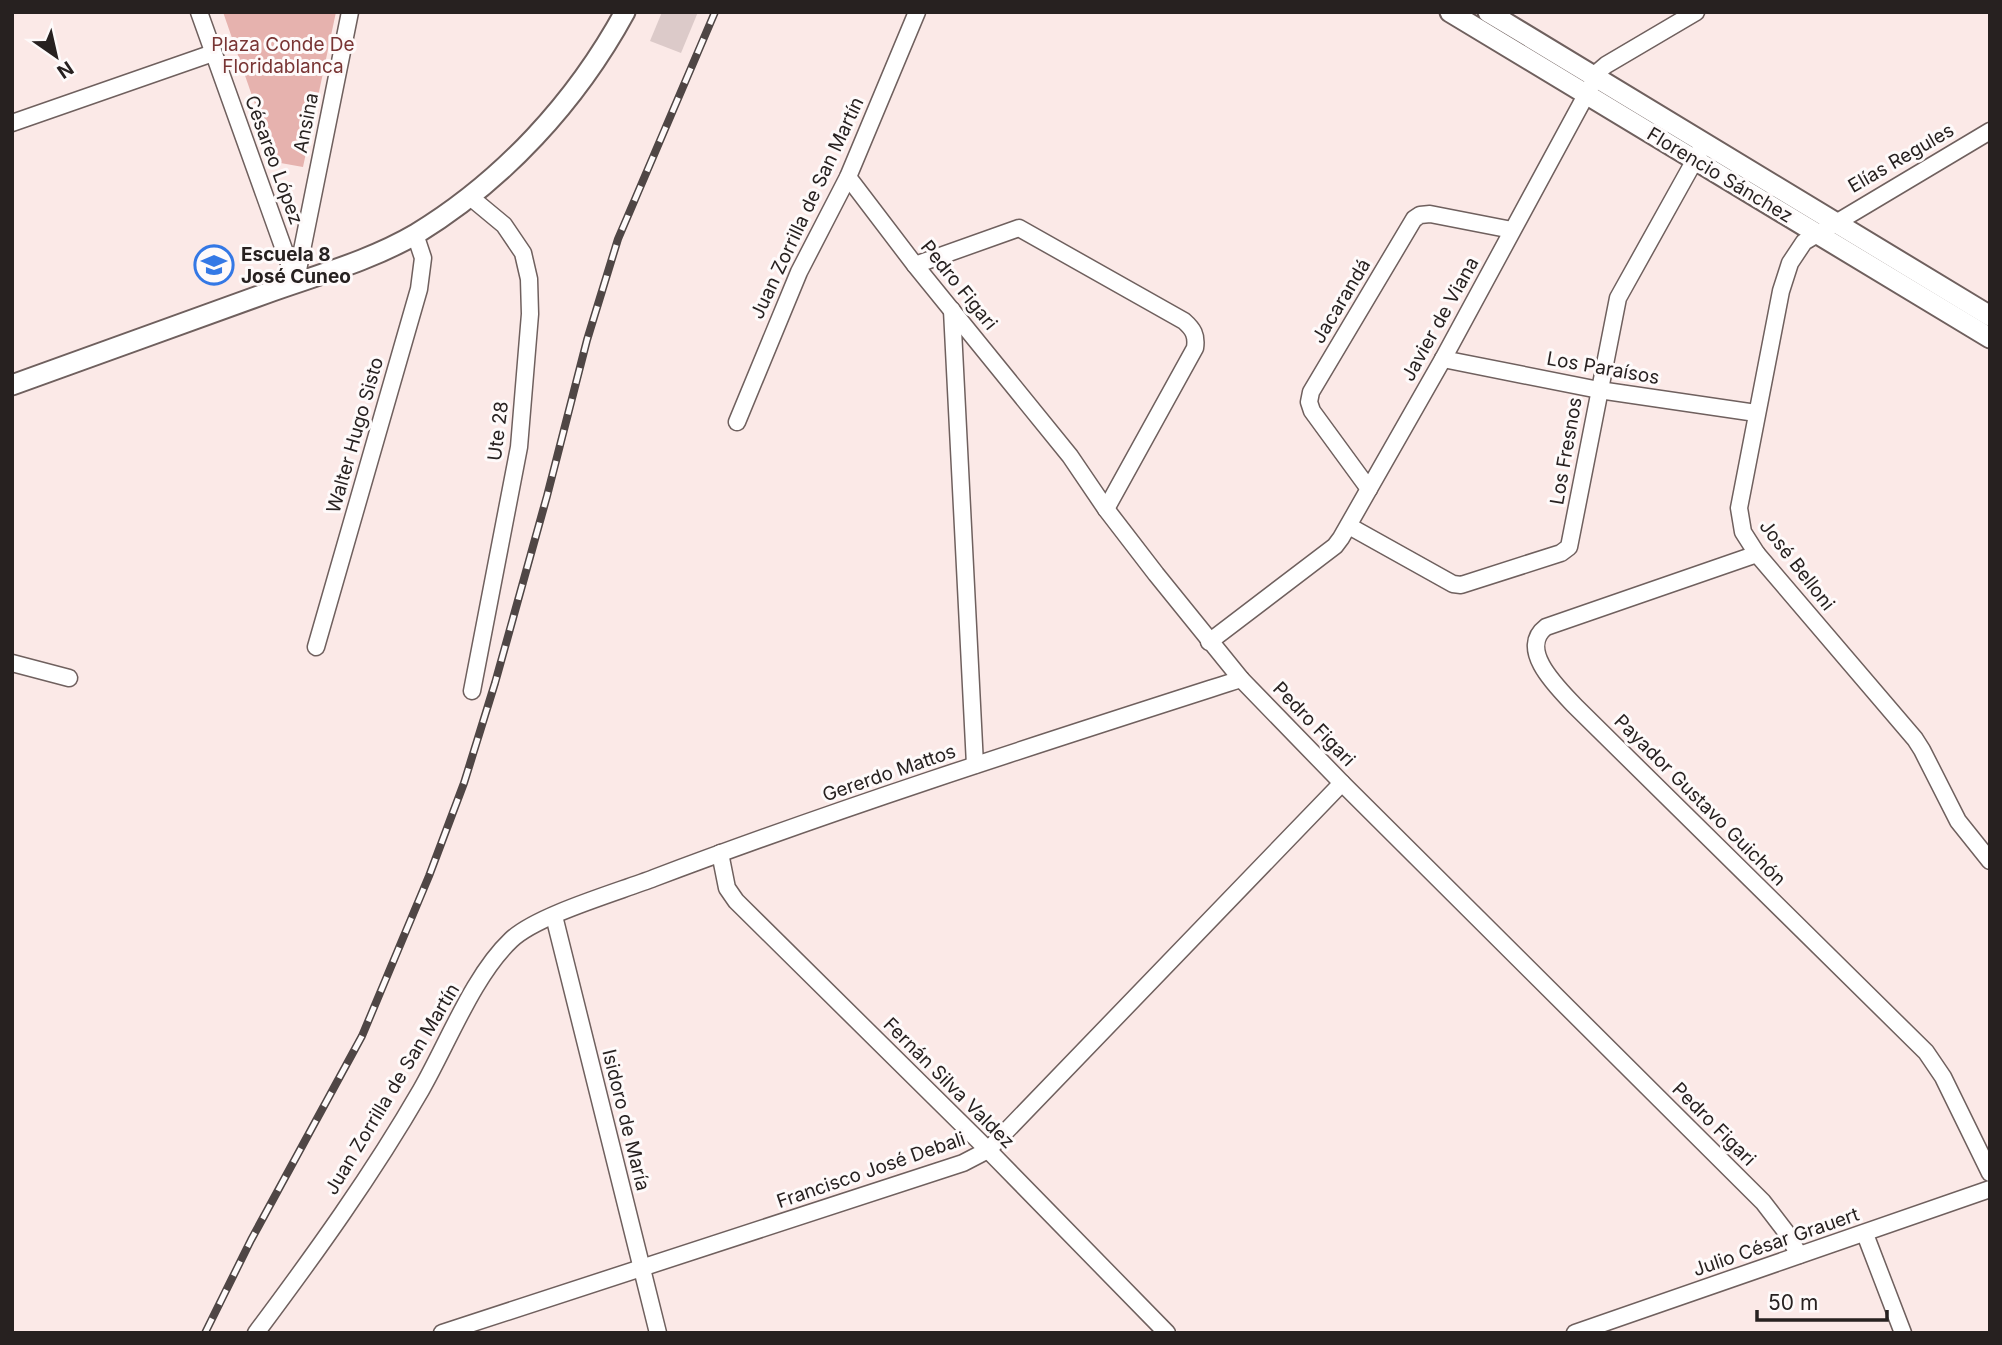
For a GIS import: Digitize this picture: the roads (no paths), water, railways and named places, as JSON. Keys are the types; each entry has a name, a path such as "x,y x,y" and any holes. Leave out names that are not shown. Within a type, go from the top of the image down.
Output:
{"street":[{"name":"Césareo López","path":"199,12 296,283"},
{"name":"Ansina","path":"296,283 350,12"},
{"path":"12,385 383,251 415,234 469,197 516,155 570,97 594,65 625,12"},
{"name":"Juan Zorrilla de San Martín","path":"737,422 799,272 848,177 917,12"},
{"name":"Florencio Sánchez","path":"1451,12 1591,87 1700,152 1834,222 1986,324"},
{"name":"Florencio Sánchez","path":"1488,12 1591,87"},
{"name":"Javier de Viana","path":"1209,642 1335,546 1349,526 1443,359 1591,87 1606,65 1696,12"},
{"path":"12,123 213,53"},
{"name":"Elías Regules","path":"1834,222 1990,131"},
{"name":"Florencio Sánchez","path":"1700,152 1816,232 1986,324"},
{"name":"Los Fresnos","path":"1349,526 1453,584 1461,585 1561,553 1569,547 1618,298 1700,152"},
{"name":"Pedro Figari","path":"848,177 915,265 1070,456 1106,509 1241,679 1763,1202 1786,1231 1800,1255"},
{"name":"Ute 28","path":"469,197 504,225 523,253 529,279 530,314 519,447 472,691"},
{"name":"Jacarandá","path":"1369,489 1312,411 1309,402 1311,392 1414,219 1430,214 1512,230"},
{"name":"José Belloni","path":"1834,222 1804,242 1784,276 1739,508 1742,532 1757,554 1915,739 1958,821 1990,861"},
{"path":"915,265 1018,228 1184,321 1191,328 1196,340 1195,348 1106,509"},
{"name":"Walter Hugo Sisto","path":"316,647 419,289 423,258 415,234"},
{"path":"952,310 975,765"},
{"name":"Los Paraísos","path":"1443,359 1599,390 1756,413"},
{"name":"Payador Gustavo Guichón","path":"1757,554 1546,627 1535,642 1540,661 1575,706 1926,1052 1943,1077 1990,1173"},
{"path":"12,663 69,678"},
{"name":"Gererdo Mattos","path":"554,916 720,853 975,765 1241,679"},
{"name":"Francisco José Debali","path":"442,1333 963,1163 988,1150 1342,783"},
{"name":"Fernán Silva Valdez","path":"720,853 727,888 736,901 988,1150 1167,1333"},
{"name":"Juan Zorrilla de San Martín","path":"256,1333 362,1186 422,1088 489,965 513,938 554,916"},
{"name":"Isidoro de María","path":"554,916 658,1333"},
{"name":"Julio César Grauert","path":"1575,1333 1990,1189"},
{"path":"1865,1234 1903,1333"}],"railway":[{"path":"205,1333 251,1240 362,1036 429,876 464,783 495,683 587,340 618,239 715,12"}],"place":[{"name":"Escuela 8 José Cuneo","path":"214,265"}],"park label":[{"name":"Plaza Conde De Floridablanca","path":"283,55"}]}
